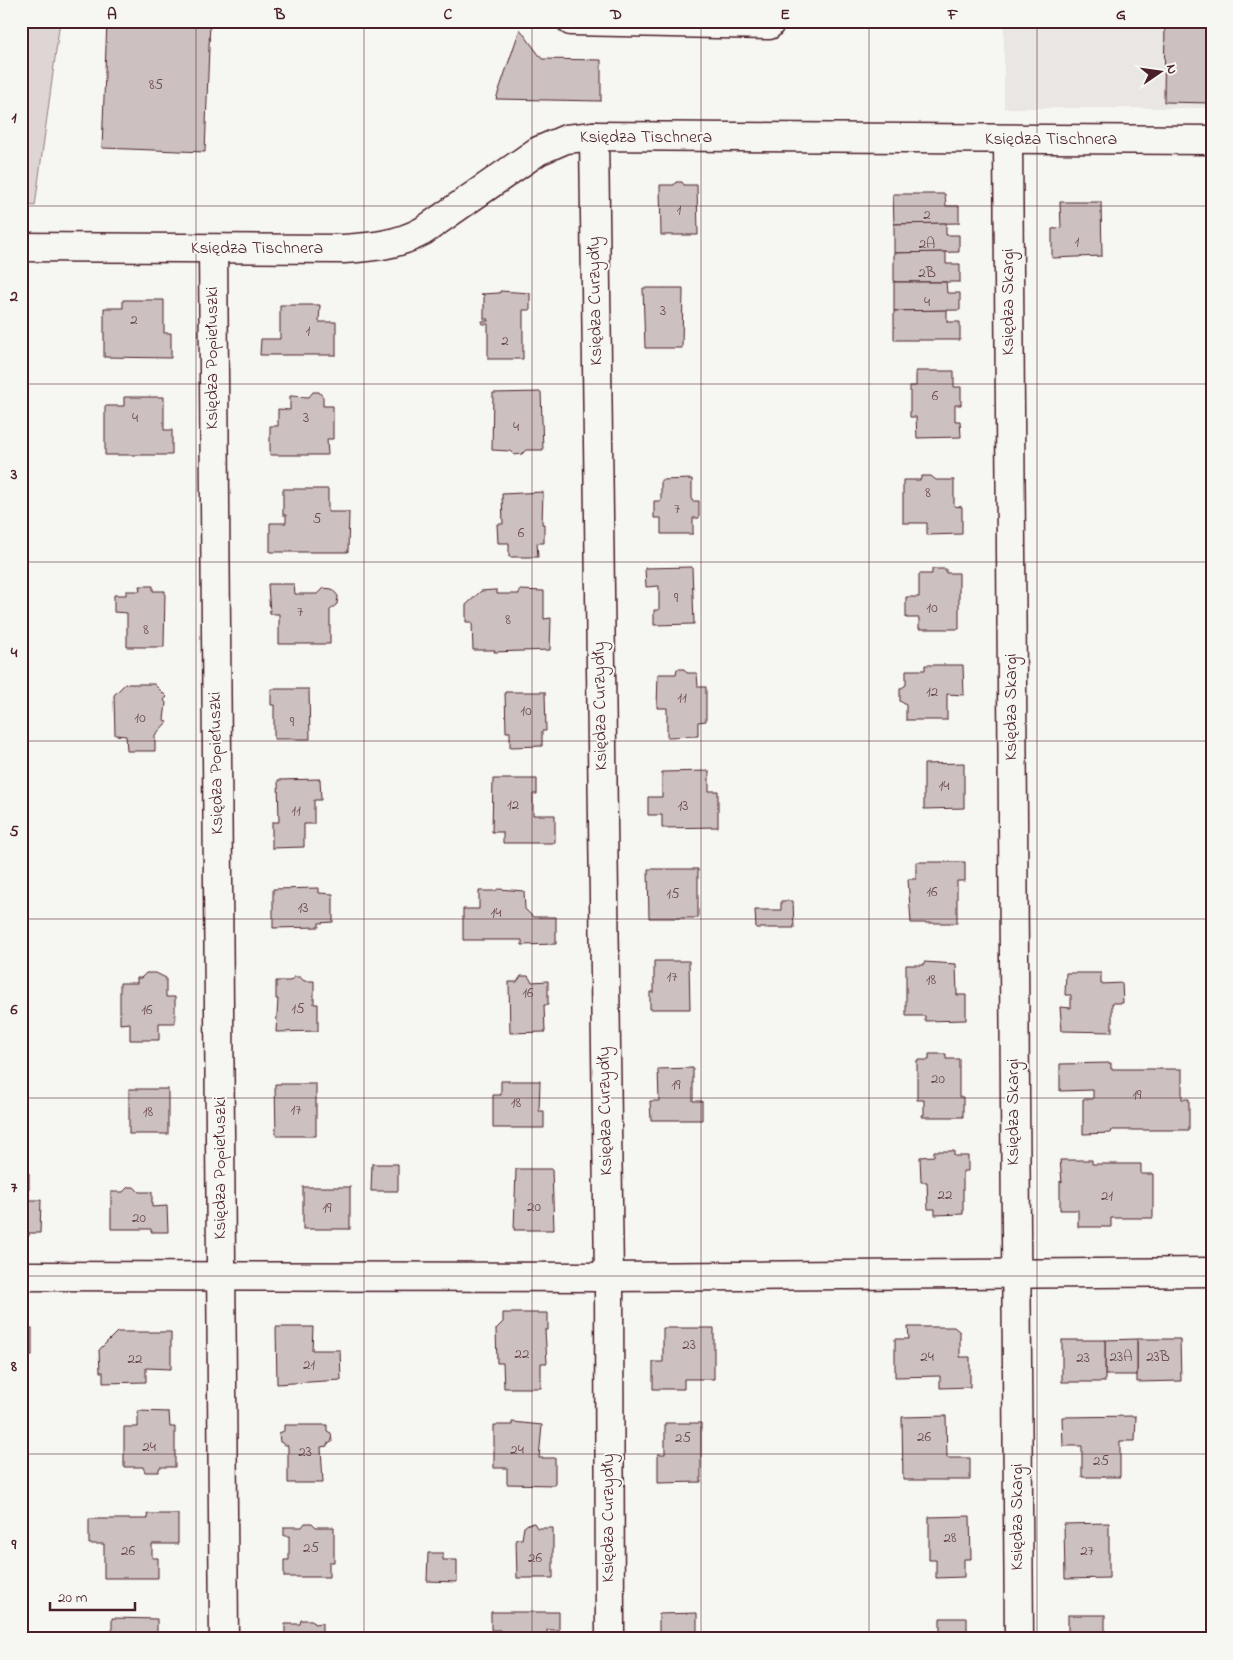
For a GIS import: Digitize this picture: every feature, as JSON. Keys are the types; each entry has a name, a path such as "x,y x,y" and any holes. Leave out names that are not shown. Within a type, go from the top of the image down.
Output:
{"street":[{"path":"571,21 769,25 769,21"},
{"name":"Księdza Tischnera","path":"21,247 344,249 398,242 423,231 538,150 566,139 594,136 1212,140"},
{"name":"Księdza Curzydły","path":"594,136 608,1277 610,1639"},
{"name":"Księdza Skargi","path":"1008,140 1019,1639"},
{"name":"Księdza Popiełuszki","path":"213,249 224,1639"},
{"path":"21,1276 608,1277 1212,1272"}],"shaded area":[{"path":"21,21 60,21 35,206 21,204"},
{"path":"1004,21 1212,21 1212,108 1004,108"}],"building":[{"path":"107,21 210,21 205,152 102,148"},
{"path":"1165,21 1212,21 1212,103 1164,102"},
{"path":"520,29 542,59 601,60 601,101 496,99"},
{"path":"676,182 682,182 684,185 697,185 698,235 661,235 660,185 674,185"},
{"path":"893,194 945,194 946,206 959,206 959,223 894,224"},
{"path":"1060,202 1101,202 1102,256 1052,258 1052,229 1061,228"},
{"path":"946,223 946,235 959,235 959,252 894,253 894,224"},
{"path":"946,252 946,264 960,264 960,282 894,282 894,253"},
{"path":"894,282 946,282 947,293 960,293 960,310 894,311"},
{"path":"643,288 683,288 682,348 645,348"},
{"path":"500,291 530,293 530,310 523,310 523,359 488,359 488,324 482,324 482,321 488,321 488,319 484,319 484,295 481,294 500,293"},
{"path":"123,300 164,300 164,333 171,333 171,358 104,357 104,308 123,308"},
{"path":"280,305 320,305 319,322 336,322 336,355 260,355 261,339 280,339"},
{"path":"947,310 947,322 960,322 960,340 894,340 894,311"},
{"path":"916,371 954,371 954,387 961,387 961,405 955,405 955,421 960,421 961,437 917,438 916,417 910,417 910,386 916,386"},
{"path":"313,392 319,392 323,397 323,406 333,406 333,439 327,439 328,455 270,455 270,426 278,426 278,409 290,410 290,396 309,397"},
{"path":"541,392 543,450 526,450 522,454 514,455 510,451 492,450 493,393"},
{"path":"124,397 164,397 164,430 172,430 172,455 105,455 105,406 124,406"},
{"path":"922,476 931,476 936,480 954,480 954,506 962,507 962,534 927,535 927,523 903,523 903,480 920,480"},
{"path":"692,479 692,501 699,501 699,518 693,518 693,534 661,534 661,518 654,518 654,501 661,501 661,480"},
{"path":"283,489 328,489 328,512 349,512 348,552 270,552 270,523 286,523 286,515 283,515"},
{"path":"543,492 542,524 544,524 544,543 537,543 538,557 509,557 509,543 498,543 497,524 503,524 502,494"},
{"path":"692,567 694,624 654,625 654,610 659,610 659,586 646,587 645,568"},
{"path":"932,569 946,569 946,573 959,573 959,629 919,629 919,618 906,618 906,597 919,597 919,574 932,574"},
{"path":"268,584 294,584 295,594 317,594 323,588 332,589 338,596 337,604 330,610 330,644 279,644 279,614 270,614"},
{"path":"139,586 153,586 153,591 165,591 164,647 127,647 127,613 114,612 114,595 126,595 126,591 140,591"},
{"path":"497,590 497,594 519,594 519,590 544,591 544,619 551,618 550,650 494,652 495,650 473,650 472,622 466,622 466,605 481,591"},
{"path":"925,665 963,665 964,695 947,694 947,720 906,720 906,705 900,701 900,689 906,685 906,670 925,670"},
{"path":"677,669 684,669 687,673 697,673 698,687 706,687 706,721 698,722 698,736 667,737 667,708 657,708 658,674 676,674"},
{"path":"125,684 154,684 167,697 164,700 166,703 164,720 167,722 155,735 155,751 127,751 126,736 115,735 114,695"},
{"path":"271,689 309,689 310,739 274,739 274,705 271,705"},
{"path":"505,692 545,692 546,731 542,731 542,746 510,747 510,732 506,732"},
{"path":"964,763 964,808 924,809 924,764"},
{"path":"709,771 709,791 718,791 718,827 662,828 662,815 648,815 648,797 662,797 662,772"},
{"path":"320,779 321,800 314,800 314,824 304,824 304,847 272,848 272,822 279,822 278,780"},
{"path":"493,779 537,779 537,794 533,794 533,815 555,815 555,843 503,843 503,832 492,832"},
{"path":"916,862 965,862 965,881 957,881 957,923 911,923 908,879 916,879"},
{"path":"648,869 698,869 698,918 649,918"},
{"path":"319,888 319,893 333,894 333,922 319,923 319,927 273,928 273,889"},
{"path":"498,889 524,891 525,909 533,917 556,917 556,944 522,945 522,940 463,940 463,909 479,909 479,891 495,891"},
{"path":"781,901 793,901 794,928 756,928 755,910 781,910"},
{"path":"654,961 689,961 690,1009 650,1009 650,992 654,992"},
{"path":"924,962 956,964 957,995 966,995 966,1020 925,1021 925,1016 906,1016 906,965 924,965"},
{"path":"146,973 156,973 166,978 166,997 175,997 175,1023 159,1023 159,1040 130,1040 130,1023 120,1024 120,983 137,983 137,978 141,978"},
{"path":"1066,973 1101,973 1101,984 1122,983 1123,1003 1112,1003 1112,1032 1062,1031 1060,1007 1071,1008 1071,995 1065,995"},
{"path":"521,976 528,976 532,982 548,981 548,1005 544,1005 545,1032 510,1033 509,982 517,982"},
{"path":"294,977 300,977 304,981 314,981 314,1004 318,1004 318,1031 276,1032 278,999 276,999 276,981 290,981"},
{"path":"929,1054 946,1054 946,1059 959,1059 959,1097 963,1097 963,1117 922,1117 924,1115 924,1100 917,1100 917,1060 929,1060"},
{"path":"1111,1063 1111,1069 1182,1069 1182,1099 1189,1099 1189,1130 1112,1130 1111,1133 1083,1134 1083,1099 1093,1099 1093,1090 1060,1091 1060,1064"},
{"path":"693,1068 693,1101 702,1101 702,1120 651,1120 650,1101 659,1101 658,1069"},
{"path":"501,1081 540,1081 539,1111 544,1111 544,1128 493,1128 493,1095 501,1095"},
{"path":"275,1084 316,1084 316,1136 276,1136"},
{"path":"129,1089 168,1089 168,1134 129,1134"},
{"path":"934,1151 954,1151 954,1156 968,1156 968,1171 963,1171 963,1214 935,1215 935,1209 928,1209 927,1182 921,1182 920,1157 934,1156"},
{"path":"1060,1160 1092,1160 1092,1164 1141,1164 1141,1174 1153,1174 1153,1218 1111,1218 1111,1227 1078,1227 1078,1210 1060,1210 1060,1181 1062,1182"},
{"path":"372,1164 398,1164 398,1191 371,1191"},
{"path":"516,1169 552,1169 554,1230 514,1230"},
{"path":"21,1173 29,1173 29,1200 41,1200 40,1233 29,1233 29,1236 21,1236"},
{"path":"128,1187 134,1187 139,1192 152,1192 152,1207 167,1206 168,1232 151,1232 151,1229 111,1229 111,1192 123,1192"},
{"path":"303,1187 350,1187 350,1229 303,1229"},
{"path":"503,1313 548,1313 548,1330 545,1330 547,1363 541,1363 541,1388 504,1388 503,1363 497,1363 496,1329 503,1322"},
{"path":"276,1327 313,1327 312,1350 340,1350 341,1380 277,1384"},
{"path":"908,1327 954,1327 960,1332 960,1357 970,1357 970,1387 940,1388 940,1376 895,1377 895,1339 909,1339"},
{"path":"21,1328 32,1328 32,1355 21,1355"},
{"path":"663,1328 714,1328 714,1379 684,1379 684,1389 653,1389 653,1362 663,1362"},
{"path":"117,1332 171,1332 171,1369 146,1368 146,1382 103,1383 103,1372 100,1372 99,1350"},
{"path":"1137,1339 1180,1339 1181,1381 1137,1382"},
{"path":"1137,1339 1137,1375 1105,1375 1105,1340"},
{"path":"1062,1340 1105,1340 1105,1382 1062,1382"},
{"path":"138,1411 169,1412 170,1427 175,1427 175,1467 160,1467 158,1472 145,1472 143,1467 124,1467 124,1427 138,1427"},
{"path":"946,1416 947,1458 970,1458 970,1480 903,1480 902,1417"},
{"path":"1136,1416 1135,1441 1120,1441 1120,1477 1082,1477 1082,1446 1063,1446 1062,1417"},
{"path":"512,1422 542,1425 539,1458 555,1458 555,1485 507,1484 507,1468 494,1468 494,1425 512,1425"},
{"path":"665,1423 701,1423 701,1482 658,1483 658,1454 665,1454"},
{"path":"284,1425 327,1425 327,1431 331,1433 332,1442 327,1444 327,1446 321,1447 323,1483 288,1483 288,1446 280,1442 279,1433 284,1431"},
{"path":"147,1514 178,1514 178,1544 152,1544 152,1558 158,1558 158,1578 104,1578 104,1544 89,1544 89,1519 148,1519"},
{"path":"970,1516 971,1559 964,1559 964,1577 936,1578 936,1560 929,1560 929,1517"},
{"path":"305,1523 312,1523 316,1527 334,1527 334,1562 329,1562 329,1577 284,1577 284,1560 289,1560 289,1536 284,1536 284,1527 302,1527"},
{"path":"534,1523 537,1528 553,1528 553,1578 517,1578 516,1539 522,1539 524,1527"},
{"path":"1109,1523 1109,1578 1065,1579 1064,1524"},
{"path":"428,1553 443,1553 443,1560 457,1560 457,1582 427,1581"},
{"path":"491,1612 559,1612 559,1630 547,1630 547,1639 500,1639 500,1630 491,1630"},
{"path":"697,1613 697,1639 659,1639 659,1614"},
{"path":"1068,1615 1105,1615 1105,1639 1068,1639"},
{"path":"112,1618 157,1619 157,1639 112,1639"},
{"path":"940,1618 967,1618 967,1639 926,1639 926,1633 940,1632"},
{"path":"301,1620 312,1620 314,1624 322,1623 322,1639 276,1639 285,1638 285,1624 300,1624"}]}
